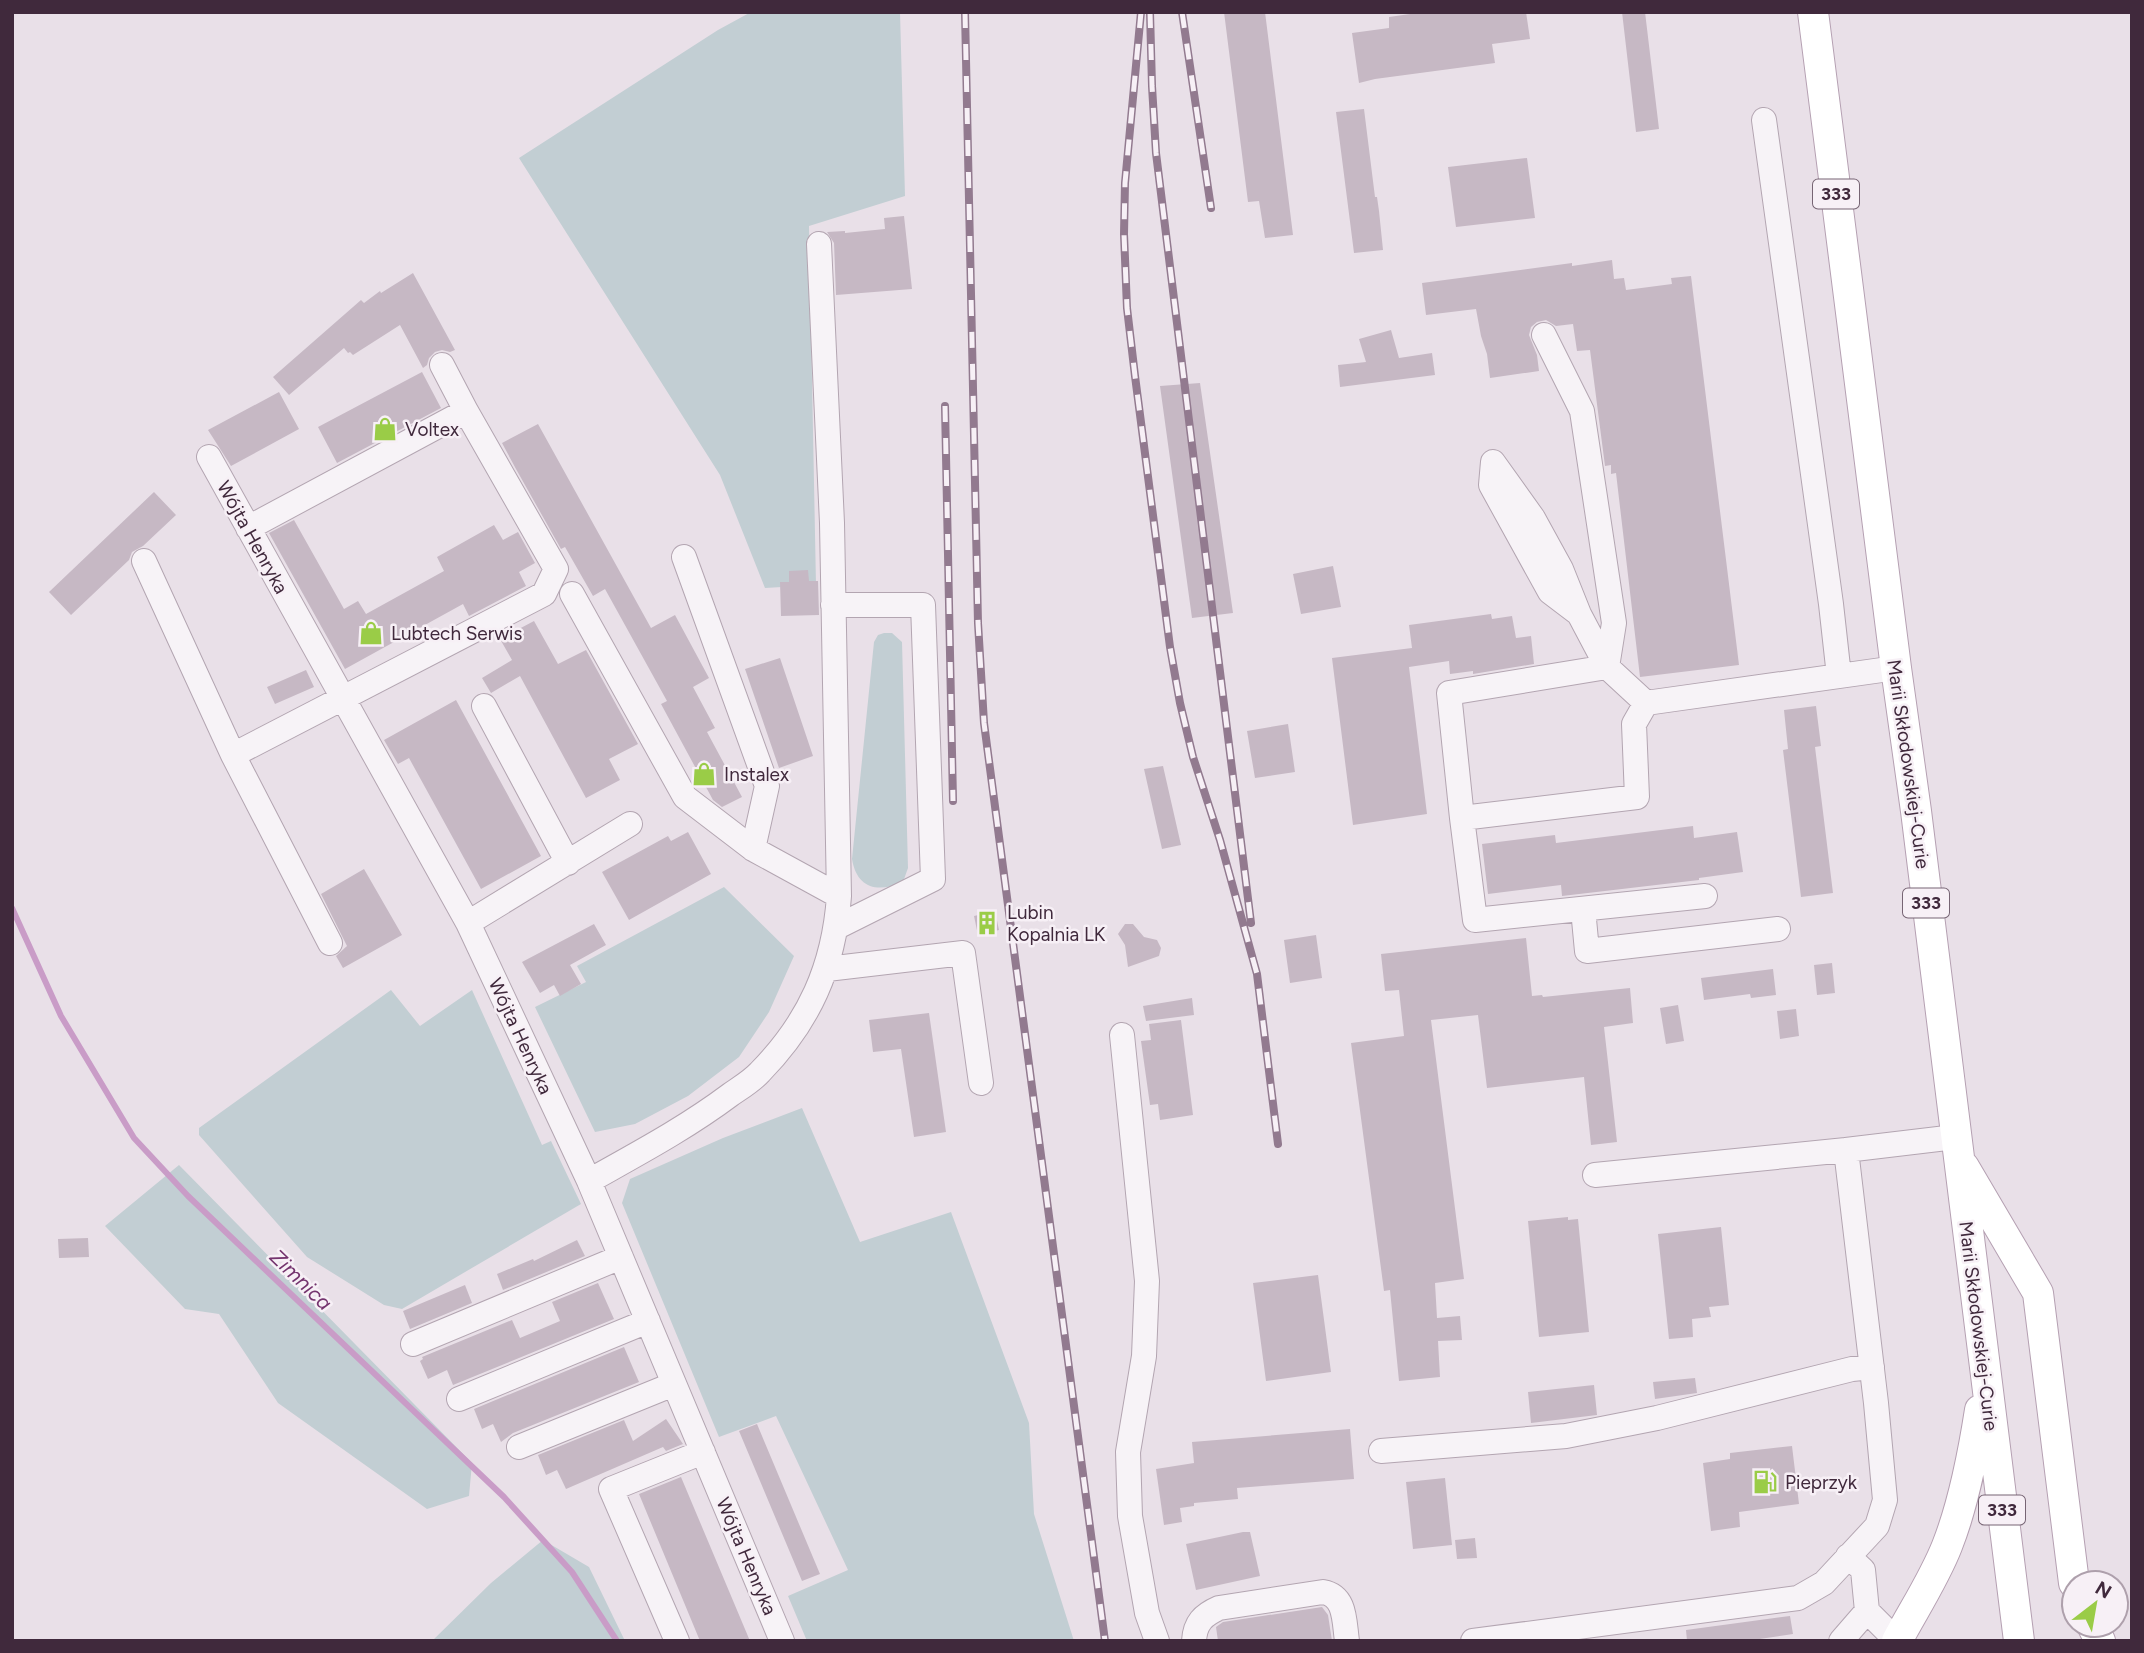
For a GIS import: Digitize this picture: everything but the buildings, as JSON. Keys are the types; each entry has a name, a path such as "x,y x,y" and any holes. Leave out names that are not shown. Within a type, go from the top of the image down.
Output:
{"main road":[{"name":"Marii Skłodowskiej-Curie","path":"1813,12 2019,1641"},
{"path":"1956,1146 2038,1293 2072,1569"},
{"path":"1897,1641 1940,1563 1951,1537 1973,1451 1986,1379"}],"street":[{"path":"1765,120 1839,676"},
{"path":"589,1181 699,1118 759,1073 807,1014 827,969 836,927 838,896 832,523 819,244"},
{"path":"1544,335 1582,411 1614,623 1606,667"},
{"path":"233,755 544,594 556,569 442,365"},
{"path":"248,528 466,411"},
{"name":"Wójta Henryka","path":"209,457 468,923 589,1181 782,1641"},
{"path":"1579,614 1550,592 1491,485 1493,462 1533,518 1561,569 1579,614 1606,667 1646,703 1896,668"},
{"path":"684,557 767,786 753,849"},
{"path":"144,561 233,755 330,943"},
{"path":"572,594 685,797 753,849 838,896"},
{"path":"833,605 923,605 933,879 836,927"},
{"path":"1606,667 1449,693 1475,920 1705,896"},
{"path":"1462,818 1636,797 1634,724 1646,703"},
{"path":"484,706 568,863"},
{"path":"468,923 630,824"},
{"path":"1583,909 1587,951 1778,929"},
{"path":"827,969 962,953 981,1083"},
{"path":"1122,1035 1147,1281 1143,1356 1128,1452 1130,1516 1147,1613 1157,1641"},
{"path":"1595,1175 1846,1150 1956,1146"},
{"path":"1473,1641 1798,1598 1824,1583 1877,1526 1885,1500 1846,1150"},
{"path":"413,1344 621,1257"},
{"path":"459,1399 648,1321"},
{"path":"1381,1451 1566,1436 1657,1418 1852,1369 1872,1367"},
{"path":"519,1447 674,1384"},
{"path":"677,1641 611,1489 703,1452"},
{"path":"1847,1556 1863,1570 1867,1611 1897,1641"},
{"path":"1194,1641 1200,1620 1207,1613 1219,1608 1323,1592 1332,1594 1342,1606 1347,1641"},
{"path":"1841,1641 1867,1611"}],"shaded area":[{"path":"751,12 900,12 905,196 809,226 816,585 765,588 720,475 519,158 718,30"},
{"path":"892,633 902,642 908,868 903,882 877,887 870,886 859,877 852,859 874,642 878,635"},
{"path":"724,887 794,956 769,1012 739,1057 688,1096 635,1124 595,1132 535,1007 586,982 577,966"},
{"path":"391,990 420,1026 472,990 542,1145 551,1141 581,1204 402,1309 384,1305 307,1257 199,1135 199,1128"},
{"path":"802,1108 860,1242 951,1212 1029,1423 1034,1514 1074,1641 807,1641 788,1596 848,1570 776,1416 719,1437 622,1203 630,1179 723,1138"},
{"path":"179,1165 472,1463 469,1496 427,1509 278,1403 219,1314 185,1309 105,1226"},
{"path":"543,1540 589,1567 625,1641 432,1641 491,1583"}],"waterway":[{"name":"Zimnica","path":"12,908 61,1016 134,1138 188,1196 504,1497 572,1572 617,1641"}],"railway":[{"path":"965,12 978,623 984,723 1105,1641"},
{"path":"1141,12 1125,183 1124,234 1127,308 1135,376 1170,647 1180,703 1193,757 1220,840 1257,974 1278,1144"},
{"path":"1150,12 1156,153 1251,923"},
{"path":"1182,12 1211,208"},
{"path":"945,406 953,801"}],"place":[{"name":"Voltex","path":"385,429"},
{"name":"Lubtech Serwis","path":"371,633"},
{"name":"Instalex","path":"704,774"},
{"name":"Lubin Kopalnia LK","path":"987,923"},
{"name":"Pieprzyk","path":"1765,1482"}]}
